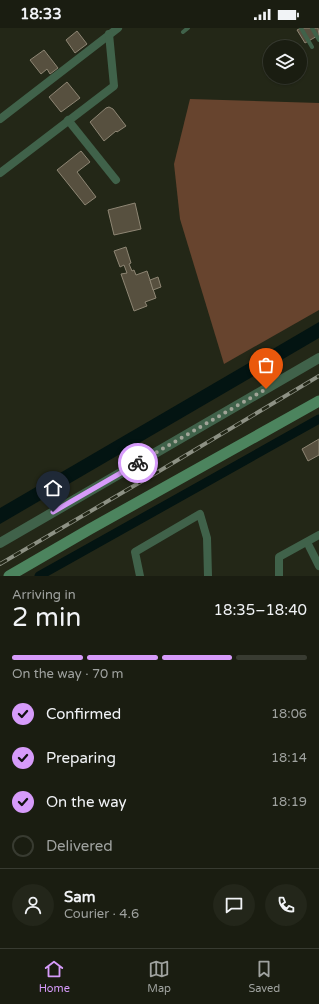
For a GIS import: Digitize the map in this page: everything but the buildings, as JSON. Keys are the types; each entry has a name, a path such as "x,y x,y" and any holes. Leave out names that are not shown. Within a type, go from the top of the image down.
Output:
{"main road":[{"path":"9,576 319,401"}],"street":[{"path":"0,119 118,28"},
{"path":"0,173 114,86 109,34"},
{"path":"68,120 116,180"},
{"path":"0,543 319,358"},
{"path":"140,576 135,552 200,514 207,538 208,576"},
{"path":"279,576 279,556 319,535"},
{"path":"307,542 319,566"}],"lane":[{"path":"183,32 188,28"},
{"path":"301,28 312,47"},
{"path":"312,28 319,40"}],"shaded area":[{"path":"190,99 319,103 319,310 224,364 180,219 174,164"},
{"path":"319,322 319,338 0,524 0,508"}],"waterway":[{"path":"39,576 319,419"}],"railway":[{"path":"0,564 319,376"}],"way so far":[{"path":"138,463 266,389"}],"route":[{"path":"53,512 138,463"}]}
